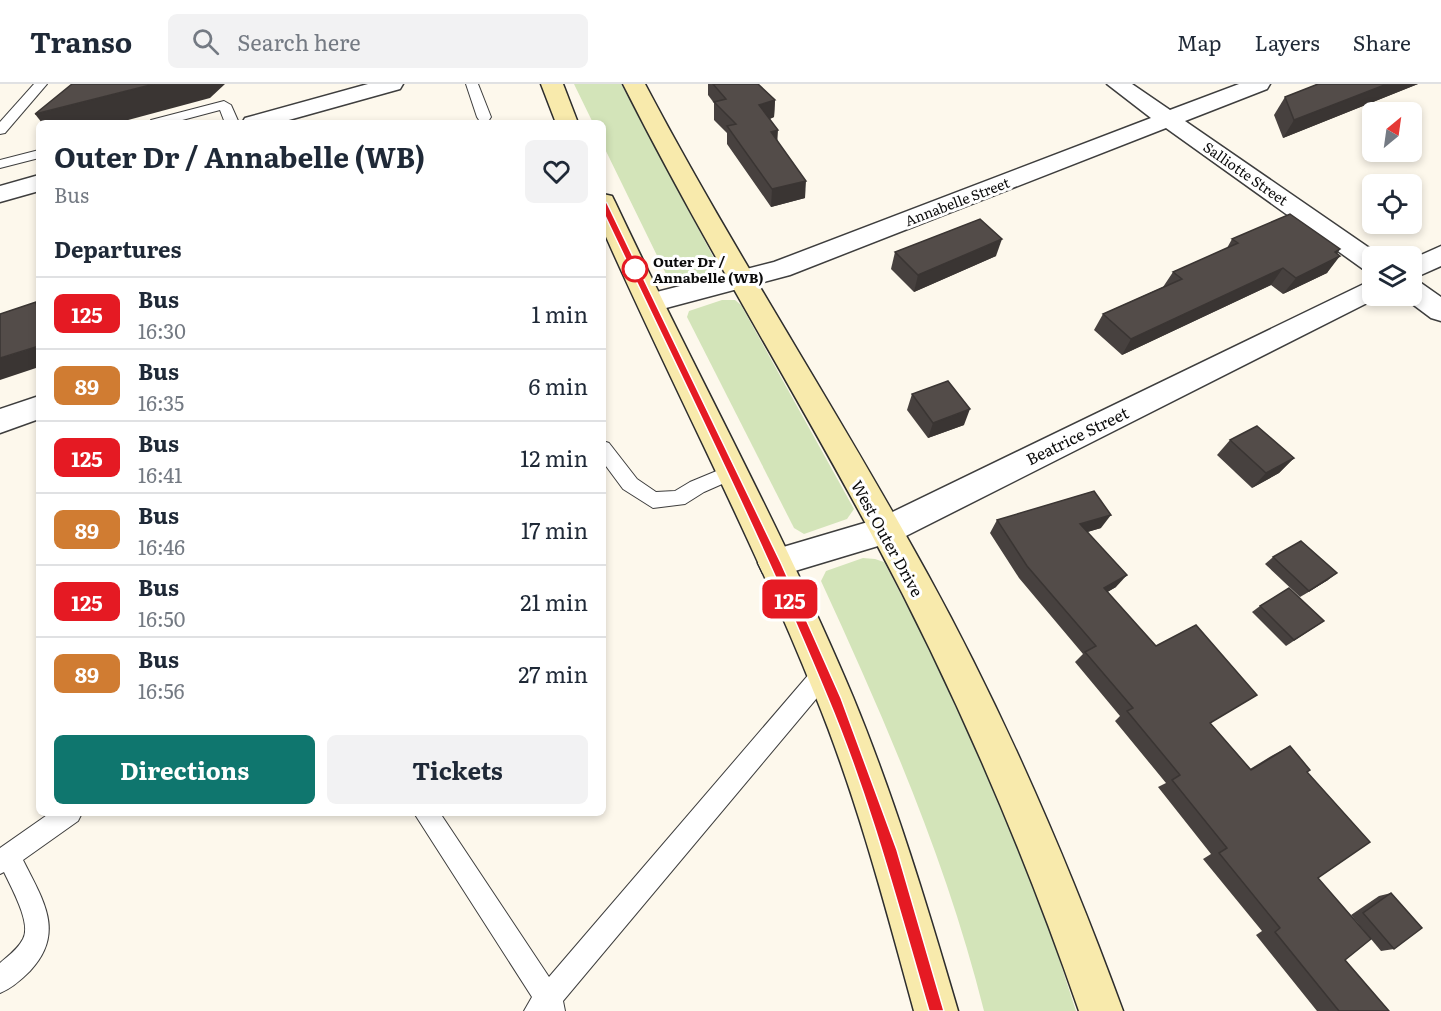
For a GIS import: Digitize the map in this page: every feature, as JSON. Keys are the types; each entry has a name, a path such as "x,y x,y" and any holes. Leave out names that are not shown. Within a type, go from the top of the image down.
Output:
{"main road":[{"path":"552,84 566,120"},
{"name":"West Outer Drive","path":"634,84 672,160 886,530 964,680 1042,854 1101,1011"},
{"path":"606,213 775,563 824,673 890,850 936,1011"}],"street":[{"path":"264,120 392,84"},
{"name":"Salliotte Street","path":"1118,84 1362,256"},
{"name":"Annabelle Street","path":"651,303 781,269 1259,84"},
{"path":"0,194 36,184"},
{"path":"1422,265 1441,255"},
{"name":"Beatrice Street","path":"775,563 886,530 1362,294"},
{"path":"1422,297 1441,311"},
{"path":"0,421 36,408"}],"lane":[{"path":"0,130 41,84"},
{"path":"472,84 484,117"},
{"path":"167,120 224,105 231,120"},
{"path":"0,164 36,155"},
{"path":"606,452 630,484 653,500 678,499 731,472"},
{"path":"428,816 546,1007 824,673"},
{"path":"0,980 11,972 37,942 38,924 4,859 66,816"}],"green space":[{"path":"574,84 621,84 716,262 716,270 693,279 668,278 606,151 606,120 592,120"},
{"path":"722,300 735,300 741,305 854,509 847,519 804,534 794,528 687,317 689,311"},
{"path":"863,558 884,562 949,686 1031,872 1076,1011 984,1011 952,900 913,792 821,581 826,571"}],"building":[{"path":"72,84 154,84 35,114"},
{"path":"713,84 758,84 775,100 759,105 778,130 771,132 806,181 772,189 727,126 736,124 714,102 726,99"},
{"path":"1318,84 1387,84 1294,120 1285,97"},
{"path":"1290,214 1340,249 1335,252 1340,256 1296,278 1283,268 1131,339 1103,314 1182,279 1173,272 1238,243 1232,239"},
{"path":"980,219 1002,239 918,275 895,252"},
{"path":"36,302 36,347 0,358 0,314"},
{"path":"948,381 970,409 933,423 912,394"},
{"path":"1257,426 1294,458 1266,473 1230,440"},
{"path":"1094,491 1111,515 1080,524 1127,575 1104,588 1156,646 1196,625 1257,695 1210,723 1251,770 1290,746 1310,770 1307,772 1370,842 1318,878 1371,939 1345,960 1389,1011 1339,1011 1275,932 1280,928 1219,853 1227,848 1172,780 1180,775 1127,711 1133,708 1085,652 1096,646 1027,566 997,520"},
{"path":"1301,541 1337,573 1309,591 1273,557"},
{"path":"1289,588 1324,621 1294,640 1260,606"},
{"path":"1391,893 1422,928 1394,949 1363,913"}],"bus line":[{"name":"125","path":"606,209 775,563 834,698 890,850 936,1011"}],"place":[{"name":"Outer Dr / Annabelle (WB)","path":"635,269"}]}
